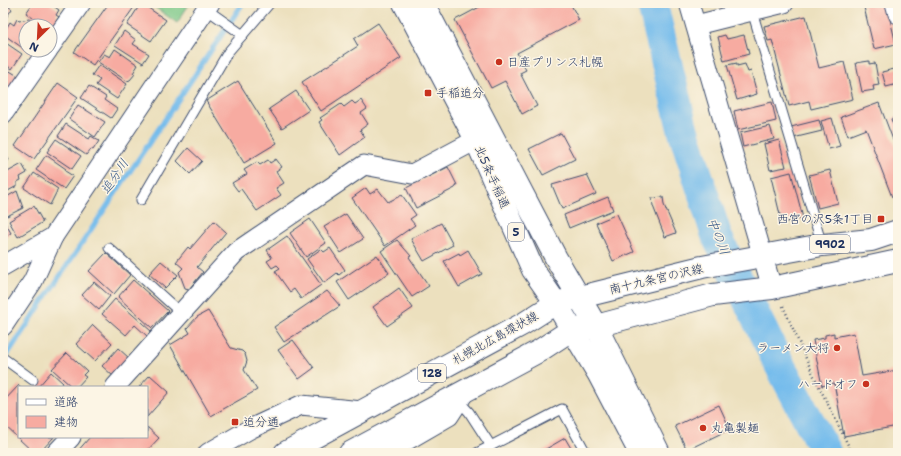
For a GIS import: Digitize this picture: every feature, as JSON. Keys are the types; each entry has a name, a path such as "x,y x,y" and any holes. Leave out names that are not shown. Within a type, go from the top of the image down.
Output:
{"main road":[{"name":"北5条手稲通","path":"404,3 476,140 533,270 556,302 571,330 598,373 640,453"},
{"name":"北5条手稲通","path":"424,3 556,258 596,326 659,453"},
{"name":"南十九条宮の沢線","path":"580,297 702,267 822,245 871,240 898,231"},
{"path":"596,326 714,295 774,292 898,261"},
{"name":"札幌北広島環状線","path":"285,453 523,324 556,302 580,297"},
{"name":"128","path":"350,453 462,396 571,330 596,326"}],"street":[{"path":"689,3 774,292"},
{"path":"696,25 784,3"},
{"path":"895,3 898,14"},
{"path":"58,35 78,5"},
{"path":"3,326 33,281 53,238 212,10"},
{"path":"3,114 42,58"},
{"path":"116,386 236,252 364,165 412,174 476,140"},
{"path":"3,266 53,238"},
{"path":"385,453 449,416 462,396"},
{"path":"208,453 250,429 301,405 362,411"},
{"path":"56,453 70,438"}],"lane":[{"path":"141,200 240,33 270,3"},
{"path":"212,10 240,33"},
{"path":"752,11 822,245"},
{"path":"109,248 182,313"},
{"path":"3,358 33,380"},
{"path":"462,396 469,412 491,446"},
{"path":"477,453 562,409 586,453"}],"path":[{"path":"774,292 852,453"}],"green space":[{"path":"149,3 190,3 177,23"}],"building":[{"path":"3,3 12,9 3,22"},
{"path":"33,3 49,3 59,10 56,15 59,17 58,18 33,18 26,13"},
{"path":"109,3 137,3 93,65 74,52"},
{"path":"141,3 166,20 151,41 127,25"},
{"name":"日産プリンス札幌","path":"487,3 570,3 579,20 517,53 526,70 520,73 537,106 522,114 505,81 491,88 455,20"},
{"path":"863,3 886,3 896,44 874,49"},
{"path":"806,16 819,68 844,62 853,99 811,109 809,101 789,106 772,40 768,41 764,26"},
{"path":"17,19 18,45 3,34 10,22 14,25"},
{"path":"378,23 401,58 321,111 302,82 358,46 354,39"},
{"path":"124,31 136,40 133,44 149,54 143,63 115,45"},
{"path":"725,35 727,39 744,35 749,54 724,61 718,37"},
{"path":"3,41 18,51 18,58 19,58 12,69 3,63"},
{"path":"115,49 138,65 133,73 135,74 130,80 127,81 98,62 104,54 110,57"},
{"path":"869,61 869,64 875,63 879,85 873,86 874,90 862,92 856,63"},
{"path":"737,63 737,66 745,64 748,72 751,71 757,94 737,100 727,65"},
{"path":"99,65 127,84 117,99 96,85 100,80 92,75"},
{"path":"3,67 18,76 3,101"},
{"path":"898,68 898,84 886,87 882,72"},
{"path":"238,81 277,143 244,163 206,101"},
{"path":"58,83 78,97 34,159 15,146"},
{"path":"89,86 106,97 104,100 117,109 111,118 81,98"},
{"path":"296,91 309,110 282,128 269,109"},
{"path":"361,100 367,109 361,113 368,124 360,130 365,137 340,155 319,122 322,120 320,118 341,104 344,107 352,101 355,104"},
{"path":"772,102 776,121 738,130 734,111"},
{"path":"879,103 898,153 898,194 892,197 866,129 848,136 841,117"},
{"path":"78,105 105,122 95,137 69,119"},
{"path":"898,116 898,136 891,119"},
{"path":"832,118 840,146 829,149 821,121"},
{"path":"819,120 822,131 793,138 791,127"},
{"path":"66,124 89,139 91,136 99,141 93,150 91,149 86,155 58,136"},
{"path":"770,126 774,139 743,147 740,133"},
{"path":"561,133 575,159 543,175 529,149"},
{"path":"56,139 81,156 72,169 47,152"},
{"path":"779,140 786,167 770,170 764,144"},
{"path":"188,148 202,161 190,174 177,161"},
{"path":"3,150 9,160 3,164"},
{"path":"46,155 66,169 65,171 73,176 64,189 36,170"},
{"path":"276,159 282,167 276,171 284,183 276,188 281,195 257,211 241,189 238,191 232,183 247,174 244,170 257,162 260,165 268,160 270,163"},
{"path":"22,164 27,173 20,177 21,180 17,182 17,186 6,192 3,186 3,178 5,177 4,174"},
{"path":"448,167 457,185 455,188 416,208 406,188"},
{"path":"830,170 838,203 818,208 809,175"},
{"path":"791,172 803,218 782,223 771,177"},
{"path":"34,173 58,189 50,205 24,188"},
{"path":"587,175 596,194 562,209 552,185"},
{"path":"366,188 370,194 378,189 388,202 402,195 416,215 410,219 415,225 385,246 352,198"},
{"path":"17,191 23,208 7,216 3,208 3,199"},
{"path":"608,197 613,210 569,228 564,215"},
{"path":"663,197 664,205 676,233 665,237 653,206 652,198"},
{"path":"34,206 43,222 18,237 9,221"},
{"path":"346,214 363,239 341,253 324,227"},
{"path":"617,214 634,252 613,261 596,223"},
{"path":"3,219 11,233 3,238"},
{"path":"310,219 326,243 306,257 290,233"},
{"path":"214,221 226,232 197,267 203,272 189,289 185,288 179,272 183,268 176,262 188,247 190,249"},
{"path":"441,223 453,245 424,261 411,239"},
{"path":"287,236 321,285 301,299 294,289 290,292 275,271 280,268 277,265 272,268 267,261 272,258 267,250"},
{"path":"397,240 411,256 409,257 429,286 412,297 381,251"},
{"path":"330,248 345,270 339,275 337,273 324,283 307,259 321,249 324,252"},
{"path":"468,250 482,274 459,287 444,261 459,253 460,255"},
{"path":"106,253 130,275 114,294 89,271"},
{"path":"377,255 389,273 349,300 337,282"},
{"path":"161,261 178,275 165,288 149,274"},
{"path":"133,280 168,311 152,328 118,297"},
{"path":"94,282 110,296 99,310 82,295"},
{"path":"399,288 413,308 387,326 373,307"},
{"path":"327,291 340,306 284,342 274,327"},
{"path":"115,299 151,331 147,336 135,325 126,335 102,314"},
{"path":"208,311 231,348 242,351 245,354 247,361 244,370 257,390 211,416 170,345 190,333 187,328 197,317"},
{"path":"93,325 112,343 95,361 76,344"},
{"name":"ハードオフ","path":"834,333 834,337 854,333 862,376 898,370 898,426 844,436 834,383 822,386 813,340 825,338 825,335"},
{"path":"293,340 314,368 299,379 278,350"},
{"path":"118,348 129,358 113,376 102,366"},
{"path":"67,353 87,371 83,375 86,377 78,386 71,386 52,369"},
{"path":"51,372 63,383 61,386 39,386"},
{"path":"150,375 169,392 148,416 148,386 140,386"},
{"path":"18,386 18,438 53,438 39,453 34,453 3,424 3,402"},
{"name":"丸亀製麺","path":"719,405 730,429 687,450 675,426"},
{"path":"148,428 159,438 145,453 76,453 89,438 148,438"},
{"path":"565,438 572,450 568,453 539,453"}],"waterway":[{"name":"追分川","path":"3,361 243,3"},
{"name":"中の川","path":"652,3 683,130 717,237 776,358 826,453"}],"place":[{"name":"日産プリンス札幌","path":"499,62"},
{"name":"手稲追分","path":"428,93"},
{"name":"西宮の沢5条1丁目","path":"881,219"},
{"name":"ラーメン大将","path":"837,348"},
{"name":"ハードオフ","path":"866,384"},
{"name":"追分通","path":"235,422"},
{"name":"丸亀製麺","path":"703,428"}]}
